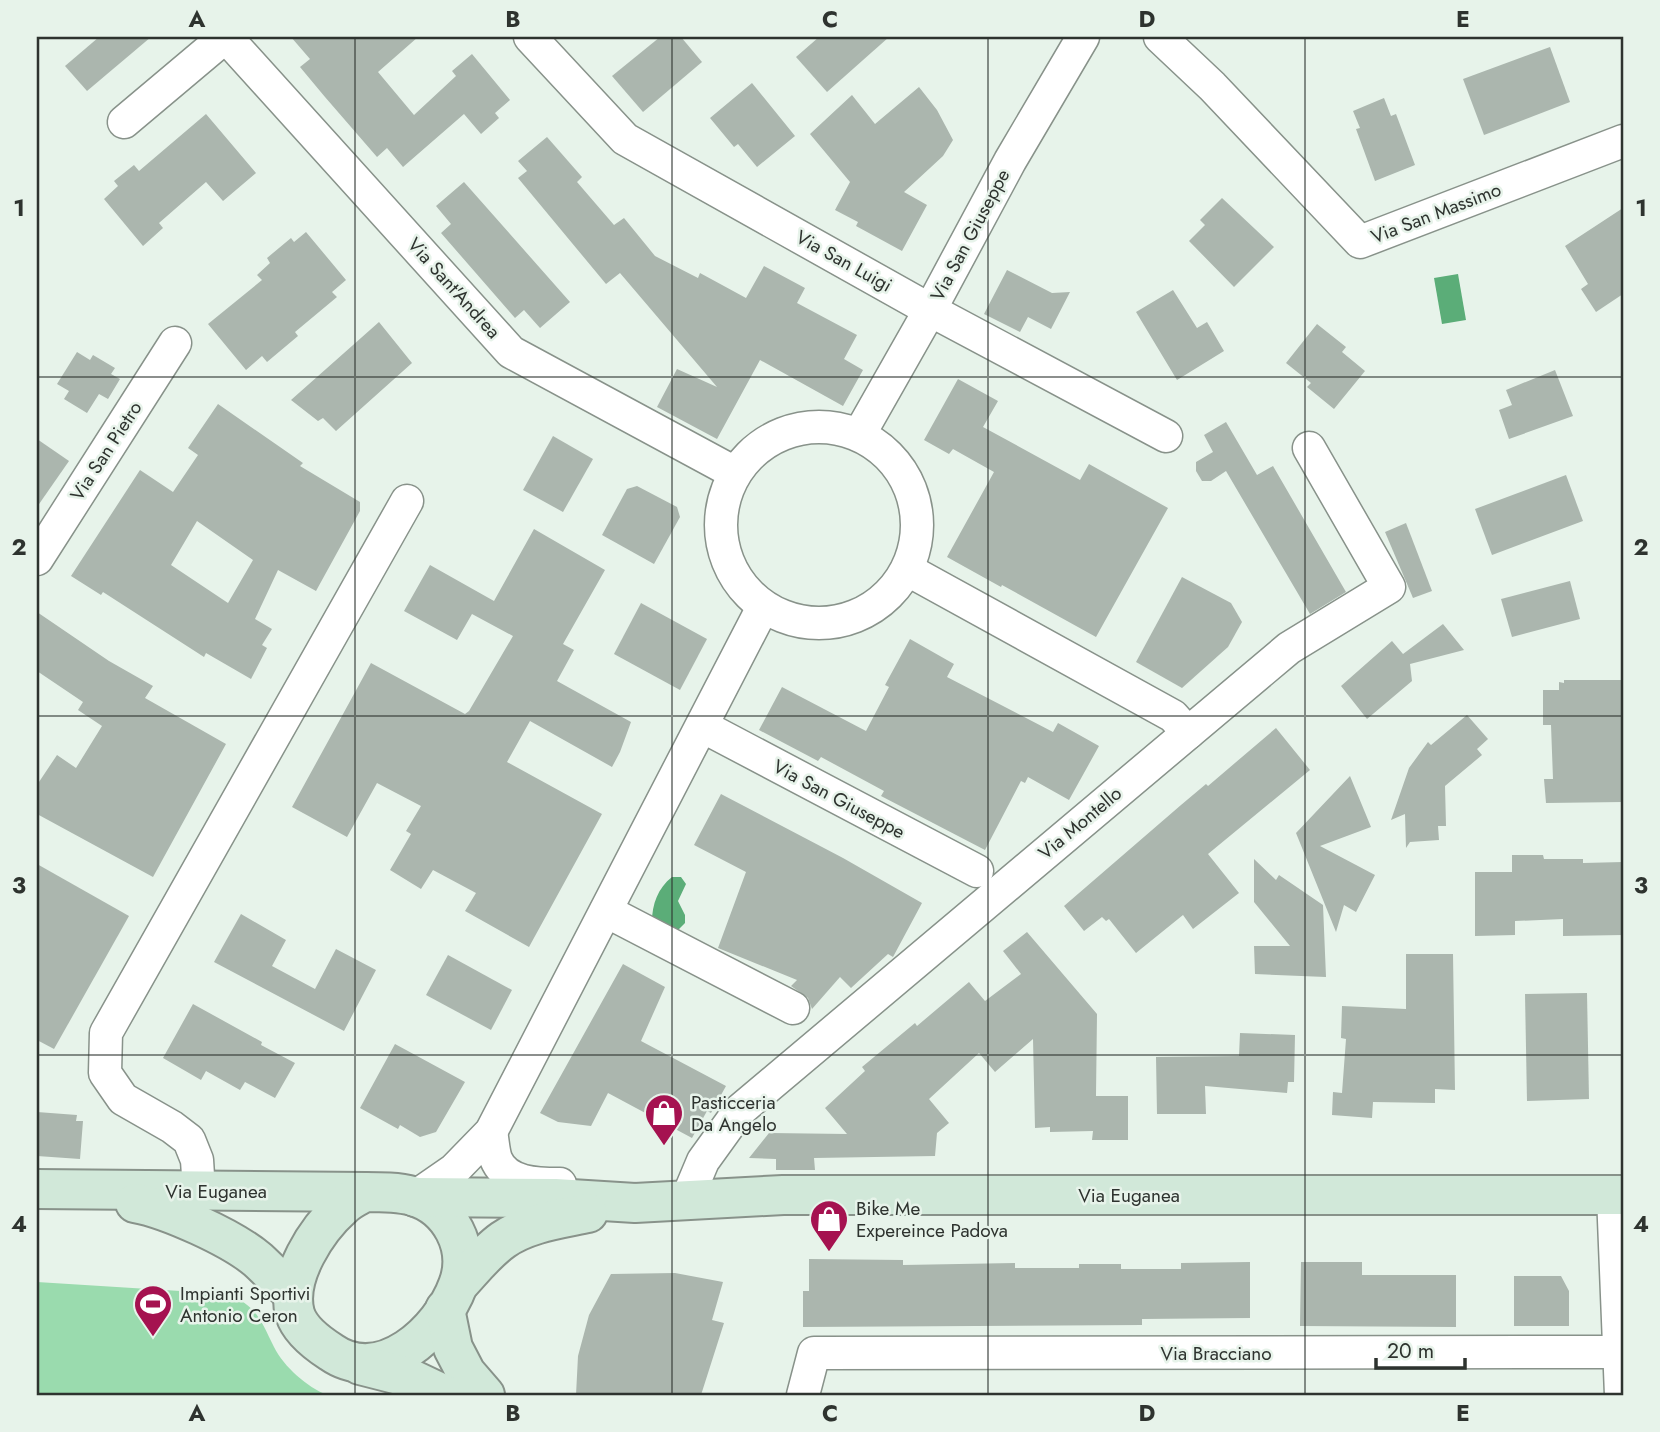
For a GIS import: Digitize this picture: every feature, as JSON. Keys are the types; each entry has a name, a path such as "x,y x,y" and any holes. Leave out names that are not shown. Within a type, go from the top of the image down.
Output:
{"street":[{"name":"Via Sant'Andrea","path":"124,122 225,37 511,352 735,472"},
{"name":"Via San Giuseppe","path":"859,435 1010,161 1083,37"},
{"name":"Via San Massimo","path":"1160,37 1212,86 1360,242 1623,141"},
{"name":"Via San Luigi","path":"547,43 625,139 930,310 1166,436"},
{"name":"Via San Pietro","path":"37,559 175,343"},
{"path":"804,427 832,427 859,435 886,452 906,477 917,507 918,539 908,570 888,597 860,616 827,624 794,621 763,607 741,586 726,560 720,530 723,500 735,472 753,451 777,435 804,427"},
{"name":"Via Montello","path":"687,1199 704,1161 739,1111 1289,648 1389,587 1309,448"},
{"path":"199,1191 197,1160 189,1140 123,1099 105,1073 106,1033 407,501"},
{"path":"908,570 1173,716 1188,733"},
{"path":"415,1197 454,1170 491,1132 763,607"},
{"name":"Via San Giuseppe","path":"702,726 977,871"},
{"path":"606,911 793,1008"},
{"path":"485,1395 466,1373 453,1349 455,1284 480,1197 491,1132"},
{"path":"491,1132 497,1161 515,1178 535,1184 563,1184 635,1203"},
{"name":"Via Euganea","path":"52,1190 390,1192 415,1197 635,1203 783,1195 1618,1195"},
{"name":"Via Euganea","path":"52,1190 146,1205 183,1218 256,1258 293,1294 296,1315 313,1340 338,1357 358,1364 385,1360 406,1352 423,1338 455,1284 504,1239 535,1225 635,1203"},
{"path":"293,1294 297,1272 309,1249 343,1205 365,1192"},
{"path":"1618,1195 1621,1395"},
{"name":"Via Euganea","path":"415,1197 442,1212 457,1230 455,1284"},
{"name":"Via Bracciano","path":"803,1395 814,1353 1621,1352"},
{"path":"358,1364 407,1377 445,1395"}],"shaded area":[{"path":"1458,274 1466,320 1442,324 1434,278"},
{"path":"672,877 681,877 686,884 678,901 685,915 685,923 673,935 652,922 657,897"},
{"name":"Impianti Sportivi Antonio Ceron","path":"37,1282 228,1294 246,1304 257,1315 278,1354 290,1369 327,1395 37,1395"}],"building":[{"path":"99,37 151,37 87,91 65,66"},
{"path":"291,37 418,37 378,72 414,115 456,76 452,71 472,54 510,100 495,113 499,118 481,134 464,114 403,167 387,148 377,157 325,97 300,67 310,59"},
{"path":"660,37 681,37 702,62 643,112 612,76"},
{"path":"819,37 889,37 827,92 796,57"},
{"path":"1550,47 1570,102 1484,135 1463,79"},
{"path":"752,83 795,136 757,167 738,144 734,147 710,118"},
{"path":"919,87 937,110 953,140 943,156 904,192 927,205 902,251 856,226 858,222 835,210 850,182 810,134 852,95 875,124"},
{"path":"1384,98 1391,116 1396,114 1415,165 1375,181 1356,129 1360,128 1353,111"},
{"path":"206,114 256,173 223,201 206,182 159,223 163,228 143,246 104,199 118,186 114,181 134,165 139,171"},
{"path":"547,137 582,177 577,182 614,225 624,218 655,256 698,278 700,273 746,298 764,266 805,288 797,303 857,335 844,359 863,370 843,406 760,360 717,439 657,407 677,369 717,387 620,273 606,284 518,178 527,171 518,161"},
{"path":"464,182 570,302 540,328 524,310 515,318 441,233 451,224 436,206"},
{"path":"1222,198 1274,247 1234,287 1189,241 1205,225 1200,220"},
{"path":"1623,208 1623,294 1596,312 1581,289 1588,284 1565,246"},
{"path":"306,232 346,280 332,292 337,297 295,332 298,336 267,362 262,356 246,370 208,324 262,280 257,275 270,263 267,258 291,238 294,242"},
{"path":"1007,270 1052,293 1070,292 1051,329 1028,317 1020,332 984,314"},
{"path":"1173,290 1197,328 1207,322 1224,351 1177,380 1136,312"},
{"path":"379,322 412,363 336,431 323,418 318,421 291,400"},
{"path":"1317,324 1346,347 1342,352 1365,371 1334,409 1307,387 1311,383 1286,363"},
{"path":"77,352 90,360 93,355 115,368 111,374 120,379 108,399 99,394 87,413 64,399 69,391 57,384"},
{"path":"1555,370 1573,416 1509,439 1499,410 1512,405 1506,390"},
{"path":"958,379 998,401 983,427 1080,480 1089,464 1168,508 1096,637 947,557 994,472 953,449 949,454 924,440"},
{"path":"218,404 303,463 300,466 360,502 360,511 316,591 278,570 255,619 272,629 262,645 267,648 251,679 206,653 204,657 103,592 101,595 71,576 140,470 173,492 198,455 188,448","holes":["197,521 253,560 228,603 171,565"]},
{"path":"1226,422 1257,475 1273,466 1346,592 1310,614 1226,471 1211,481 1202,481 1196,471 1196,462 1213,452 1204,435"},
{"path":"553,436 593,459 563,512 523,490"},
{"path":"37,439 69,461 37,507"},
{"path":"1566,475 1583,521 1492,555 1475,509"},
{"path":"637,486 677,507 680,517 654,564 602,535 627,489"},
{"path":"1406,523 1432,591 1413,598 1385,532"},
{"path":"534,529 605,570 563,644 574,650 557,681 631,722 612,767 530,721 507,762 602,814 529,947 465,911 476,893 433,870 421,889 390,870 411,834 406,831 421,806 377,783 347,837 292,807 371,663 465,714 469,711 513,636 472,614 457,640 404,611 430,565 494,601"},
{"path":"1182,577 1231,603 1242,622 1228,647 1182,688 1136,662"},
{"path":"1570,581 1580,619 1512,637 1501,599"},
{"path":"641,603 707,639 680,690 614,654"},
{"path":"37,612 109,661 153,686 145,698 226,744 153,877 37,814 37,785 57,755 76,768 102,726 78,710 83,702 37,671"},
{"path":"1443,624 1464,650 1410,664 1412,681 1367,719 1341,686 1392,641 1403,654"},
{"path":"910,639 954,664 947,677 1053,732 1058,723 1099,746 1069,800 1028,777 1025,783 1021,781 985,850 881,796 884,791 821,757 818,761 759,730 782,687 866,731 889,687 885,685"},
{"path":"1564,680 1623,680 1623,802 1546,803 1544,779 1553,779 1551,725 1543,725 1543,690 1559,690 1559,682 1564,683"},
{"path":"1467,715 1488,739 1477,749 1482,755 1445,786 1446,826 1438,826 1439,840 1410,842 1406,848 1405,814 1391,820 1409,768 1428,742 1431,745"},
{"path":"1276,728 1310,770 1208,854 1239,893 1193,929 1183,915 1136,953 1109,919 1106,921 1102,917 1084,931 1064,906 1206,784 1208,786"},
{"path":"1350,776 1371,827 1320,846 1375,875 1356,912 1344,905 1336,932 1296,833"},
{"path":"721,794 922,903 893,957 888,954 851,988 840,977 812,1009 808,998 791,986 797,980 718,948 746,872 694,845"},
{"path":"1512,855 1543,855 1544,859 1583,859 1583,863 1623,862 1623,935 1563,936 1563,919 1515,921 1515,935 1475,936 1475,872 1512,872"},
{"path":"1254,859 1276,880 1279,875 1323,905 1326,977 1255,974 1254,946 1290,946 1254,902"},
{"path":"37,864 129,916 54,1049 37,1040"},
{"path":"241,914 286,940 272,966 315,989 336,949 376,970 344,1031 214,962"},
{"path":"1027,932 1097,1014 1096,1096 1128,1096 1128,1140 1092,1140 1093,1131 1050,1132 1050,1127 1035,1128 1033,1039 995,1072 979,1053 929,1099 949,1123 937,1133 935,1156 814,1158 815,1170 776,1170 776,1159 749,1158 769,1133 847,1134 825,1108 865,1071 862,1067 915,1023 917,1026 969,982 985,1001 1021,974 1003,951"},
{"path":"1406,954 1453,954 1455,1090 1435,1089 1435,1103 1373,1102 1372,1118 1332,1115 1333,1092 1342,1093 1346,1039 1341,1038 1342,1006 1406,1009"},
{"path":"448,955 512,990 491,1030 426,995"},
{"path":"623,964 665,987 641,1041 726,1086 711,1113 707,1111 692,1138 608,1093 591,1126 558,1122 540,1113"},
{"path":"1587,993 1589,1099 1527,1101 1525,994"},
{"path":"193,1004 295,1063 275,1098 245,1082 240,1090 206,1071 201,1080 163,1058"},
{"path":"1240,1033 1295,1035 1294,1082 1288,1082 1287,1093 1205,1086 1206,1114 1157,1114 1156,1057 1239,1056"},
{"path":"395,1044 465,1082 436,1132 420,1137 400,1125 398,1129 360,1108"},
{"path":"37,1112 77,1115 76,1121 83,1121 80,1159 37,1156"},
{"path":"809,1259 903,1260 903,1265 1015,1263 1015,1268 1079,1268 1079,1264 1121,1264 1121,1269 1181,1269 1181,1263 1250,1262 1250,1318 1142,1319 1142,1325 803,1327 803,1291 809,1291"},
{"path":"1301,1262 1362,1262 1362,1275 1456,1275 1456,1327 1300,1326"},
{"path":"675,1273 723,1282 712,1320 724,1323 701,1395 576,1395 578,1356 589,1315 611,1274"},
{"path":"1514,1276 1561,1276 1569,1291 1569,1326 1514,1326"}],"place":[{"name":"Pasticceria Da Angelo","path":"664,1147"},
{"name":"Bike Me Expereince Padova","path":"829,1253"},
{"name":"Impianti Sportivi Antonio Ceron","path":"153,1338"}]}
